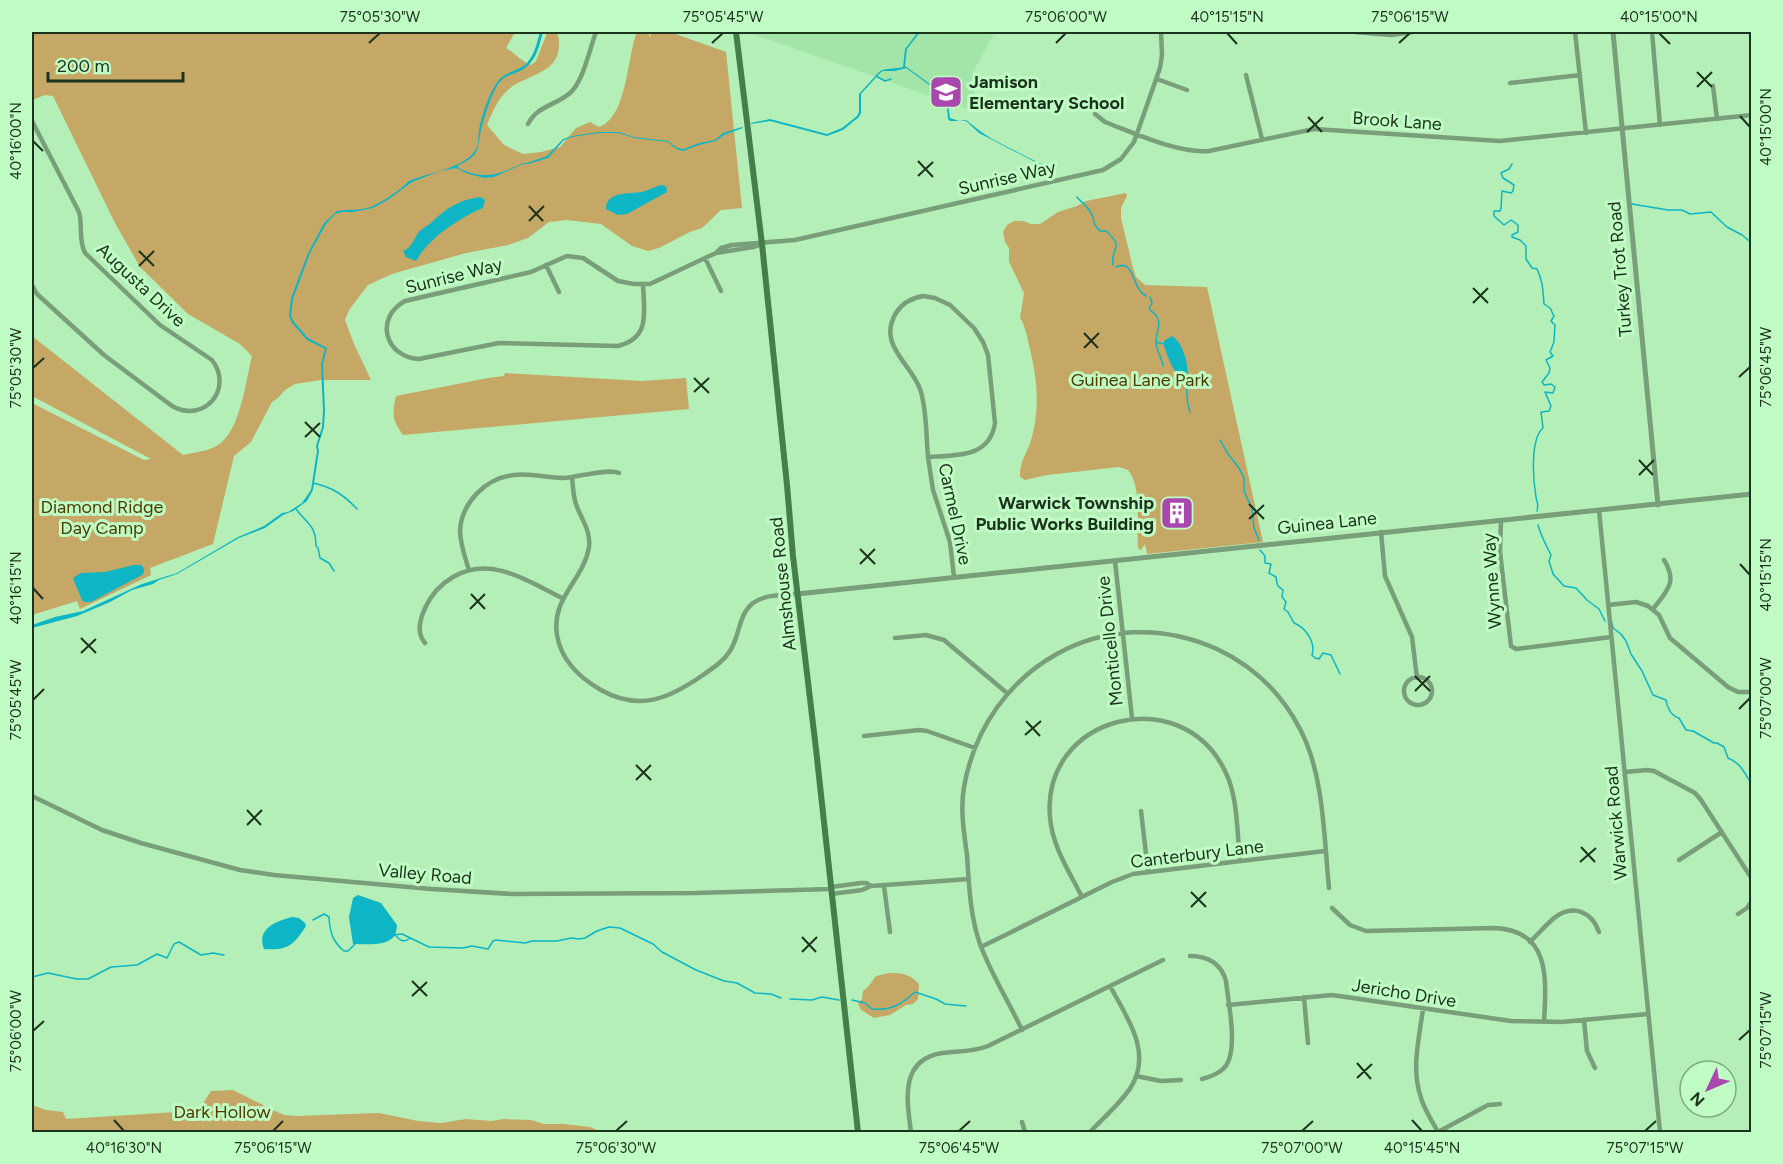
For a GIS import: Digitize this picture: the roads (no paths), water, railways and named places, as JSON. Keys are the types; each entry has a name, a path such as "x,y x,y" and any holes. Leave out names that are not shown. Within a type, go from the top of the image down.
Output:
{"main road":[{"name":"Almshouse Road","path":"736,32 762,244 797,594 814,726 858,1132"}],"street":[{"path":"528,124 537,112 566,96 575,88 596,32"},
{"name":"Sunrise Way","path":"643,285 644,321 637,336 624,344 499,343 419,359 401,355 391,343 387,328 389,317 396,307 405,301 531,272 561,258 577,256 589,261 618,281 643,285 658,281 716,253 795,240 1098,171 1121,159 1130,149 1137,134 1161,61 1161,32"},
{"path":"1355,32 1391,35 1413,32"},
{"path":"1575,32 1586,133"},
{"name":"Turkey Trot Road","path":"1613,32 1658,505"},
{"path":"1652,32 1660,125"},
{"path":"1246,75 1262,139"},
{"path":"1510,83 1580,75"},
{"path":"1156,79 1187,90"},
{"path":"1713,86 1717,119"},
{"name":"Brook Lane","path":"1095,114 1105,122 1137,134 1197,152 1314,129 1494,141 1752,115"},
{"name":"Augusta Drive","path":"32,121 34,129 79,212 80,239 85,253 160,325 212,360 220,378 215,396 204,408 192,411 183,411 172,406 104,355 37,294 32,285"},
{"path":"705,258 721,291"},
{"path":"546,265 559,292"},
{"path":"32,298 37,294"},
{"name":"Carmel Drive","path":"928,458 976,451 989,442 995,423 988,355 983,342 974,328 950,305 935,297 923,296 913,299 899,309 892,323 891,335 895,349 921,391 928,458 933,490 950,542 954,577"},
{"path":"469,570 461,542 461,526 466,507 480,490 492,482 510,476 572,477 610,470 619,472"},
{"path":"572,477 575,502 589,534 589,546 584,562 562,598 557,613 557,633 561,650 570,664 604,691 622,698 639,700 660,698 676,693 717,666 731,649 744,614 755,602 767,597 797,594"},
{"name":"Guinea Lane","path":"797,594 1752,494"},
{"name":"Warwick Road","path":"1599,510 1660,1132"},
{"name":"Wynne Way","path":"1501,520 1500,552 1511,646 1516,648 1611,637"},
{"path":"1381,532 1385,576 1412,637 1416,678"},
{"path":"1653,609 1666,593 1671,582 1670,569 1664,560"},
{"name":"Monticello Drive","path":"1115,561 1132,718"},
{"path":"425,643 420,637 420,625 428,602 445,582 469,570 501,569 562,598"},
{"path":"1608,605 1636,602 1653,609 1659,615 1674,642 1728,687 1738,692 1752,692"},
{"path":"1022,1030 981,947 972,908 963,800 970,763 991,714 1007,693 1034,669 1062,651 1098,638 1143,632 1168,634 1202,642 1246,665 1272,689 1295,719 1312,758 1317,780 1329,888"},
{"path":"895,638 926,635 944,640 1007,693"},
{"path":"1416,678 1428,682 1432,691 1427,702 1419,705 1410,702 1404,693 1407,682 1416,678"},
{"path":"1082,897 1053,837 1049,813 1052,788 1064,760 1083,738 1105,726 1132,718 1159,720 1180,727 1199,738 1214,754 1226,772 1231,789 1240,861"},
{"path":"864,736 920,730 975,748"},
{"path":"1625,772 1654,771 1695,793 1752,879"},
{"name":"Valley Road","path":"32,796 102,830 241,870 431,889 512,894 696,893 831,890 861,883 884,886 969,879"},
{"path":"1141,811 1148,871"},
{"path":"1679,860 1722,832"},
{"name":"Canterbury Lane","path":"981,947 1124,877 1148,871 1325,851"},
{"path":"884,886 890,932"},
{"path":"1738,914 1752,901"},
{"path":"1332,908 1350,925 1366,931 1499,928 1518,933 1538,951 1544,966 1545,1022"},
{"path":"1530,942 1556,916 1567,911 1585,913 1594,920 1599,933"},
{"path":"1190,956 1207,958 1219,966 1225,977 1233,1042 1230,1060 1219,1072 1202,1079"},
{"path":"910,1132 908,1085 912,1073 930,1057 941,1053 981,1049 1163,960"},
{"path":"1090,1132 1130,1089 1136,1076 1139,1054 1134,1032 1110,986"},
{"name":"Jericho Drive","path":"1228,1005 1332,995 1501,1020 1545,1022 1648,1014"},
{"path":"1304,997 1308,1043"},
{"path":"1424,1009 1416,1061 1417,1079 1424,1107 1438,1132 1488,1105 1500,1104"},
{"path":"1584,1020 1587,1051 1595,1068"},
{"path":"1136,1076 1161,1081 1181,1080"},
{"path":"1022,1122 1025,1132"}],"water":[{"path":"540,32 543,32 530,64 504,78 497,86 482,126 477,150 471,158 457,166 460,169 492,175 523,163 547,156 563,139 599,132 619,132 634,137 668,141 677,148 684,149 715,140 723,133 743,128 724,135 716,141 683,151 676,149 668,142 634,138 619,133 599,133 564,140 548,158 523,164 494,177 484,178 456,168 441,171 456,165 471,155 477,147 481,119 493,89 503,76 527,63 533,54"},
{"path":"920,32 907,49 905,66 947,96 950,118 959,121 948,119 946,97 906,68 880,73 861,94 859,117 843,130 827,136 770,121 751,124 770,119 827,134 842,128 857,116 859,94 879,72 886,69 903,67 905,49"},
{"path":"966,120 992,139 1039,163 1052,166 1055,171 1052,172 979,133 966,121 959,121"},
{"path":"438,172 412,182 373,208 335,214 326,224 310,253 293,299 291,316 308,338 327,348 323,364 324,427 318,446 313,490 307,501 265,528 239,538 177,574 132,590 77,616 32,628 32,625 83,611 142,584 177,573 238,537 264,526 282,513 302,503 311,490 316,446 322,427 321,364 325,349 307,340 292,323 289,316 291,298 308,253 324,223 337,211 373,206 411,180"},
{"path":"661,185 666,186 667,192 627,214 618,215 606,209 607,203 614,196 642,192"},
{"path":"480,197 485,200 483,208 445,230 429,244 416,261 406,257 403,251 410,246 421,230 454,205"},
{"path":"1172,336 1180,344 1185,357 1188,370 1187,382 1176,372 1164,346 1164,341"},
{"path":"141,565 144,568 142,575 91,602 82,600 73,578 81,573 105,572"},
{"path":"358,895 381,903 397,925 392,939 376,944 353,944 349,917 353,898"},
{"path":"292,917 299,918 306,926 298,938 284,948 264,949 262,942 265,931 274,924"}],"waterway":[{"path":"876,76 885,81 891,79"},
{"path":"1512,164 1509,169 1501,173 1503,178 1514,185 1513,191 1511,193 1502,191 1501,208 1500,211 1494,211 1494,216 1504,225 1511,220 1518,225 1518,232 1512,237 1520,240 1526,246 1526,259 1539,273 1544,304 1550,308 1554,316 1551,321 1555,325 1554,342 1550,352 1553,356 1546,360 1550,368 1542,382 1544,385 1551,384 1555,387 1553,393 1545,392 1551,406 1549,411 1541,412 1543,428 1539,433 1534,450 1533,471 1537,511"},
{"path":"1077,197 1090,211 1097,228 1100,231 1106,231 1115,241 1113,265"},
{"path":"1632,204 1682,210 1690,214 1711,212 1727,227 1752,243"},
{"path":"1116,267 1122,265 1127,267 1141,292 1146,296"},
{"path":"1150,297 1152,303 1149,309 1159,321 1156,343 1163,366"},
{"path":"1156,342 1164,344"},
{"path":"1187,381 1190,412"},
{"path":"1220,440 1244,478 1244,491 1252,509 1254,528 1259,540"},
{"path":"313,483 337,492 357,509"},
{"path":"296,509 313,529 320,558 329,563 334,571"},
{"path":"1538,525 1551,555 1549,561 1553,574 1564,586 1576,588 1599,609 1605,621"},
{"path":"1260,550 1265,556 1265,563 1271,564 1269,573 1276,577 1278,585 1283,590 1282,597 1286,602 1284,609 1294,623 1306,631 1311,640 1312,655 1319,659 1323,653 1331,655 1340,674"},
{"path":"1612,623 1613,628 1626,641 1653,695 1666,700 1670,711 1679,718 1686,730 1693,731 1724,747 1728,758 1739,766 1752,785"},
{"path":"313,920 324,914 329,917 332,936 344,951 348,951 356,943"},
{"path":"393,935 402,934 429,947 472,946 488,949 496,940 525,943 579,939 609,927 620,928 653,944 662,952 696,970 724,981 737,983 755,993 771,994 781,998"},
{"path":"396,936 403,941 409,939"},
{"path":"32,977 48,973 88,979 111,967 137,965 157,954 167,958 174,944 179,942 201,955 213,953 224,955"},
{"path":"852,1000 865,1003 872,1009 885,1009 901,1003 915,992 945,1004 966,1006"},
{"path":"790,999 812,1000 822,997 839,1000"}],"place":[{"name":"Jamison Elementary School","path":"946,92"},
{"name":"Warwick Township Public Works Building","path":"1177,513"}],"park label":[{"name":"Guinea Lane Park","path":"1140,380"},
{"name":"Diamond Ridge Day Camp","path":"102,517"},
{"name":"Dark Hollow","path":"222,1112"}]}
